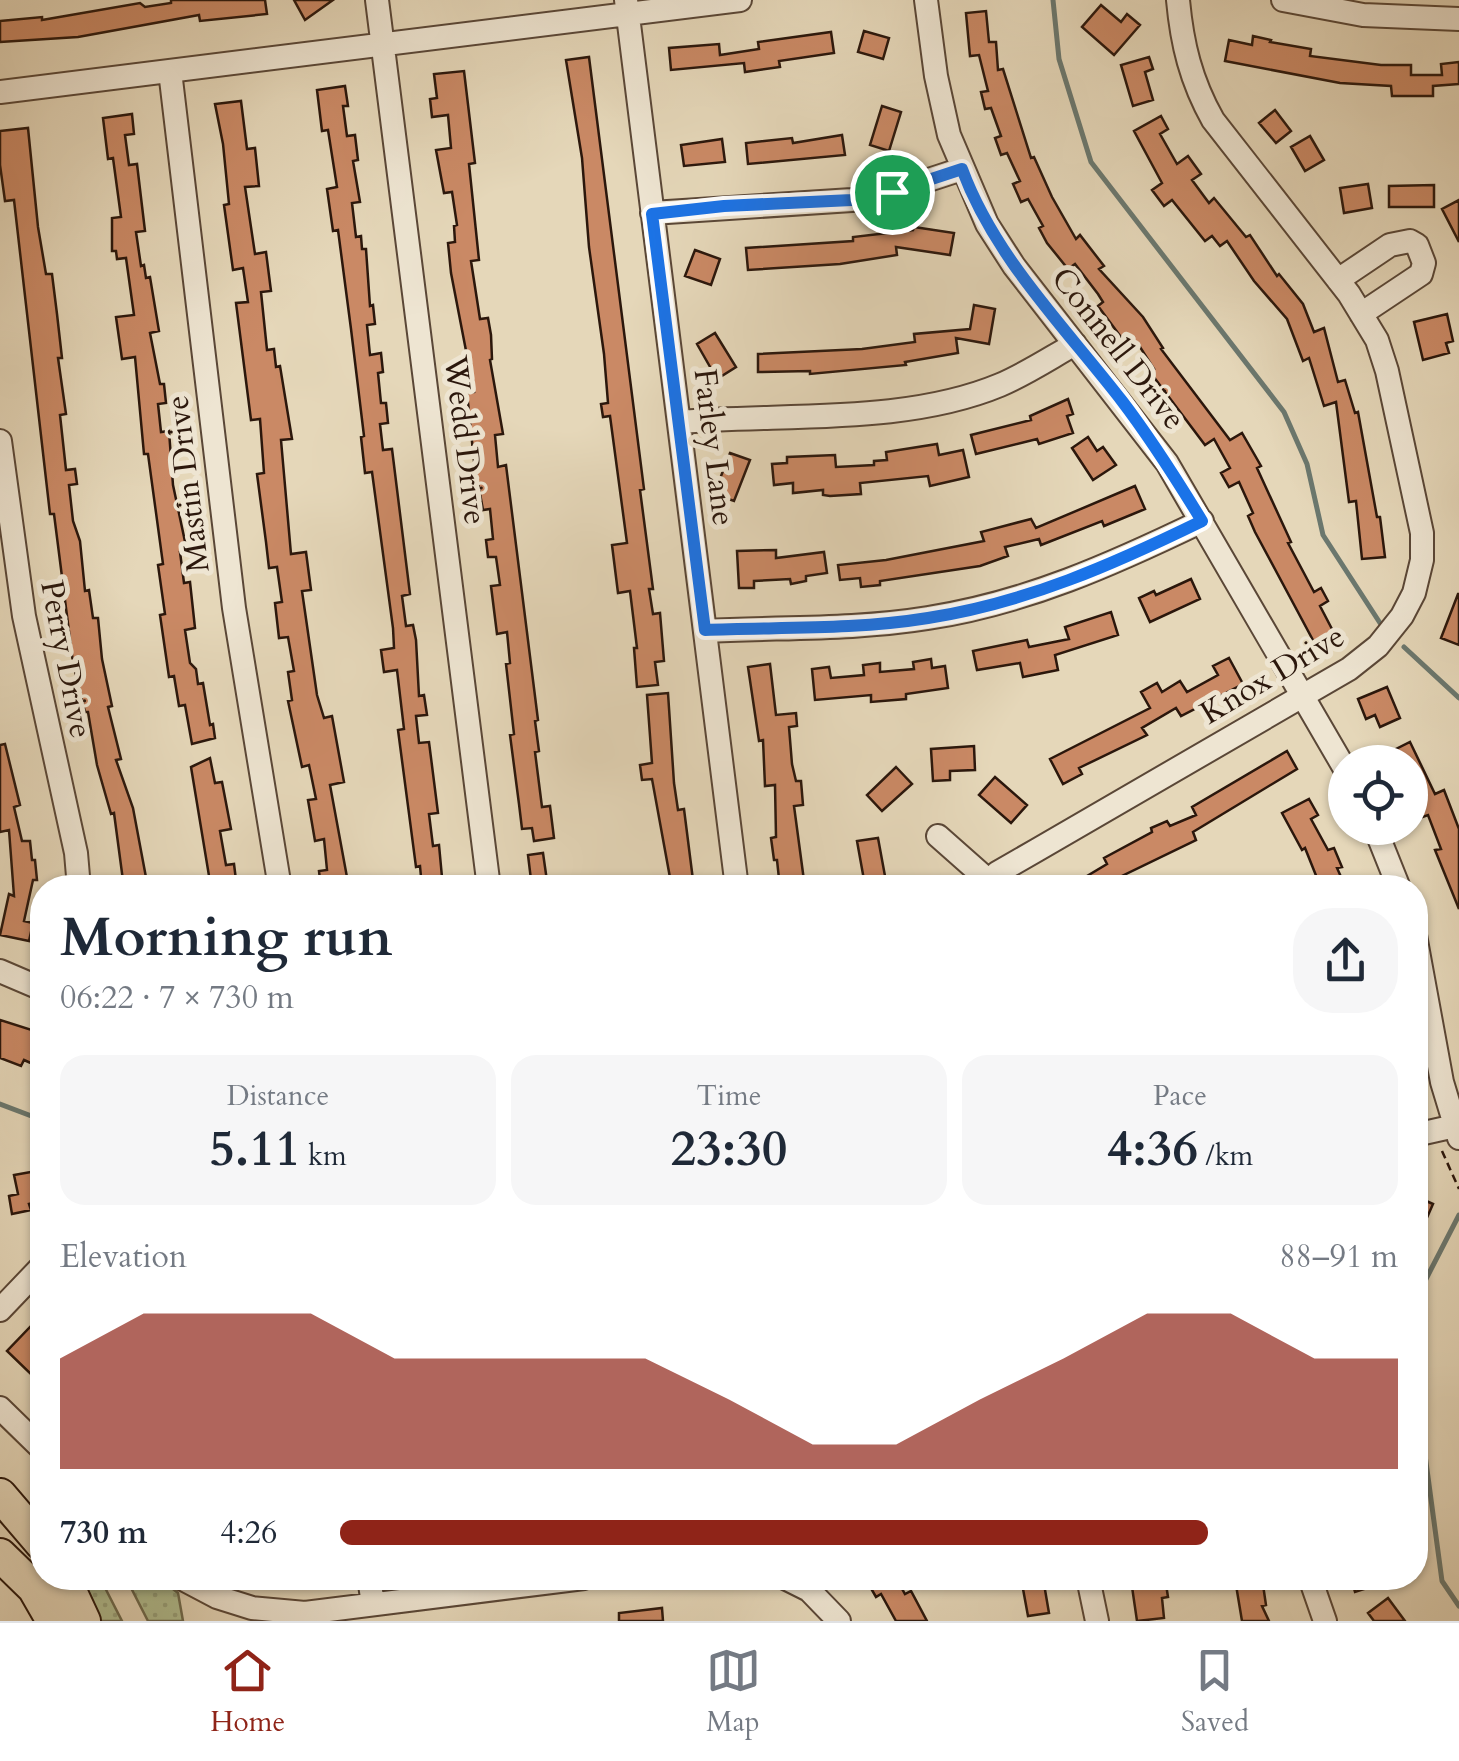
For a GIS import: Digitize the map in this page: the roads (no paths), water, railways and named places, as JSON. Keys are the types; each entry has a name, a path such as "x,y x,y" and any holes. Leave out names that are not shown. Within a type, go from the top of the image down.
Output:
{"highway":[{"path":"0,1495 30,1530"},
{"path":"0,1555 30,1584"},
{"path":"35,1590 54,1621"},
{"path":"70,1590 84,1621"}],"street":[{"name":"Wedd Drive","path":"378,0 488,875"},
{"path":"0,92 383,44 627,7 740,0"},
{"name":"Connell Drive","path":"926,0 939,96 962,169 987,224 1014,266 1166,463 1331,745"},
{"name":"Knox Drive","path":"999,875 1010,865 1349,669 1378,646 1414,593 1422,560 1422,534 1388,371 1376,340 1338,280 1231,146 1205,106 1187,63 1178,0"},
{"path":"1283,0 1459,19"},
{"name":"Farley Lane","path":"627,7 735,875"},
{"name":"Mastin Drive","path":"170,71 234,608 278,875"},
{"path":"652,214 852,200 892,192 962,169"},
{"path":"1338,280 1390,244 1410,240 1417,244 1424,264 1421,274 1361,314"},
{"path":"679,422 848,414 919,406 999,386 1075,344"},
{"name":"Perry Drive","path":"0,441 24,616 78,875"},
{"path":"705,630 876,624 980,608 1084,577 1202,521"},
{"name":"Knox Drive","path":"938,836 978,875"},
{"path":"1382,845 1395,875"},
{"path":"0,971 30,984"},
{"path":"1428,1006 1442,1082 1457,1132 1428,1134"},
{"path":"0,1310 30,1279"},
{"path":"0,1408 30,1437"},
{"path":"203,1590 270,1612 306,1613 481,1590"},
{"path":"370,1590 372,1604"},
{"path":"808,1590 839,1621"},
{"path":"1091,1590 1097,1621"},
{"path":"1314,1590 1325,1621"}],"waterway":[{"path":"1053,0 1059,59 1091,162 1284,412 1307,464 1323,535 1380,623"},
{"path":"1404,647 1459,698"},
{"path":"0,1104 30,1115"},
{"path":"1428,1275 1459,1215"},
{"path":"1428,1477 1442,1581 1459,1606"}]}
